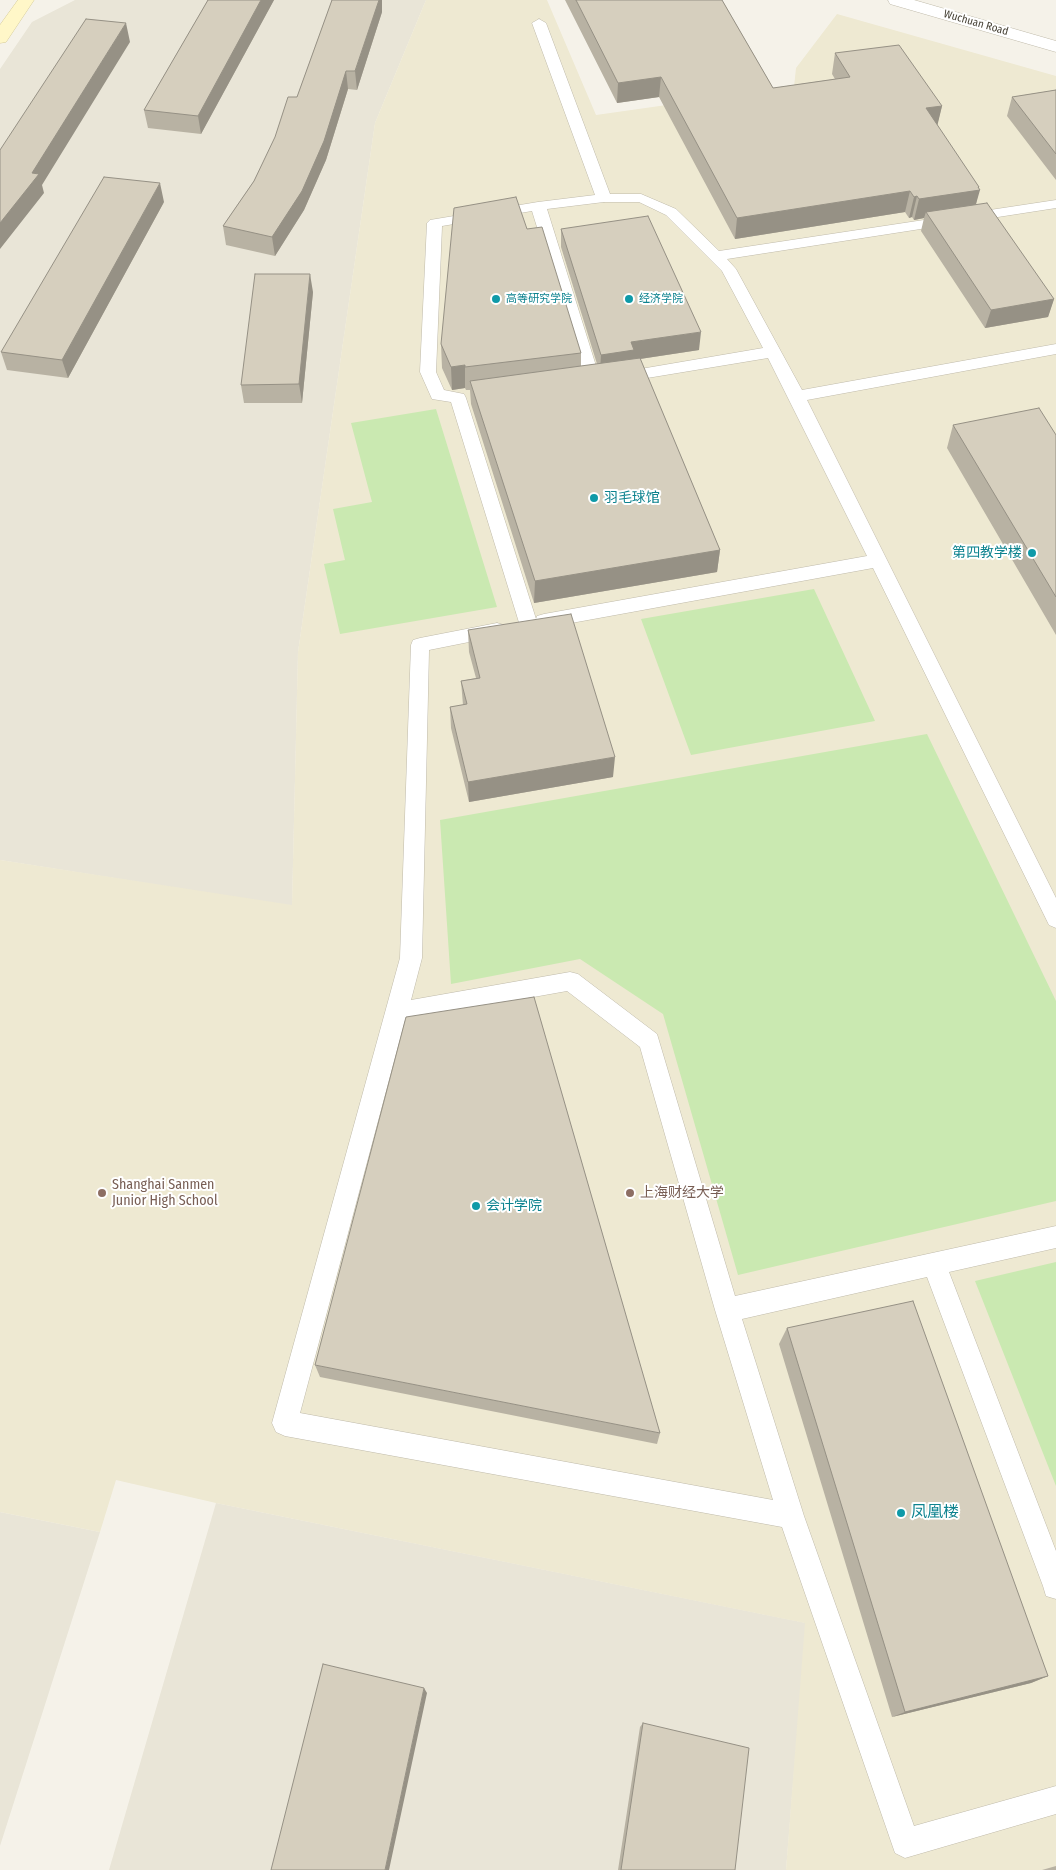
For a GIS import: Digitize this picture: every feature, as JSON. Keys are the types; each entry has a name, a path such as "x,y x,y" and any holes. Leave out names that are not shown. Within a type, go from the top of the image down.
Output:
{"main road":[{"path":"0,38 26,0"}],"street":[{"name":"Wuchuan Road","path":"896,0 1056,47"}],"lane":[{"path":"539,23 604,198"},
{"path":"477,396 458,398 438,395 428,372 435,223 538,206 604,198 641,198 671,212 728,268 798,396 1056,919"},
{"path":"715,256 1056,204"},
{"path":"538,206 593,382"},
{"path":"798,396 1056,349"},
{"path":"574,385 773,352"},
{"path":"458,398 528,624"},
{"path":"791,1516 286,1423 411,958 420,645 879,560"},
{"path":"396,1012 570,981 649,1041 726,1310 791,1516 905,1843 1056,1800"},
{"path":"726,1310 1056,1237"},
{"path":"934,1265 1056,1586"}],"shaded area":[{"path":"75,0 426,0 375,123 298,652 292,906 0,860 0,69 32,22"},
{"name":"上海财经大学","path":"426,0 547,0 596,115 794,87 796,68 837,14 1056,76 1056,1870 786,1870 805,1623 216,1503 116,1480 100,1532 0,1512 0,860 292,905 298,652 375,123"},
{"path":"216,1503 806,1623 786,1870 109,1870"},
{"path":"0,1512 100,1532 0,1846"}],"green space":[{"path":"436,409 497,607 340,634 324,564 345,560 333,509 372,502 351,423"},
{"path":"814,589 875,721 691,755 641,619"},
{"path":"927,734 1056,1001 1056,1201 738,1275 663,1014 580,959 451,984 440,820"},
{"path":"1056,1262 1056,1486 975,1281"}],"building":[{"path":"208,0 261,0 198,116 144,110"},
{"path":"332,0 379,0 355,71 346,71 324,141 302,191 272,237 223,226 254,181 275,137 288,97 297,97"},
{"path":"576,0 722,0 773,88 850,77 835,53 899,45 942,106 926,108 980,190 919,199 917,196 914,197 910,191 737,218 661,77 618,83"},
{"path":"86,19 126,23 32,173 39,174 0,223 0,150"},
{"path":"1056,90 1056,154 1012,97"},
{"path":"104,177 160,183 62,360 1,352"},
{"name":"高等研究学院","path":"516,197 527,229 542,227 581,353 451,367 441,344 454,208"},
{"path":"987,203 1054,299 991,310 926,212"},
{"name":"经济学院","path":"648,216 701,332 631,342 634,350 601,355 561,229"},
{"path":"255,274 310,274 299,384 241,385"},
{"name":"羽毛球馆","path":"640,358 720,550 535,581 470,381"},
{"name":"第四教学楼","path":"1039,408 1056,435 1056,597 953,425"},
{"path":"571,614 615,757 468,782 450,707 467,704 461,681 480,678 468,630"},
{"name":"会计学院","path":"534,997 660,1433 315,1365 406,1017"},
{"name":"凤凰楼","path":"913,1301 1048,1676 905,1712 787,1328"},
{"path":"323,1664 424,1688 385,1870 271,1870"},
{"path":"643,1723 749,1748 735,1870 621,1870"}],"place":[{"name":"高等研究学院","path":"496,299"},
{"name":"经济学院","path":"629,299"},
{"name":"羽毛球馆","path":"594,498"},
{"name":"第四教学楼","path":"1032,553"},
{"name":"Shanghai Sanmen Junior High School","path":"102,1193"},
{"name":"上海财经大学","path":"630,1193"},
{"name":"会计学院","path":"476,1206"},
{"name":"凤凰楼","path":"901,1513"}]}
